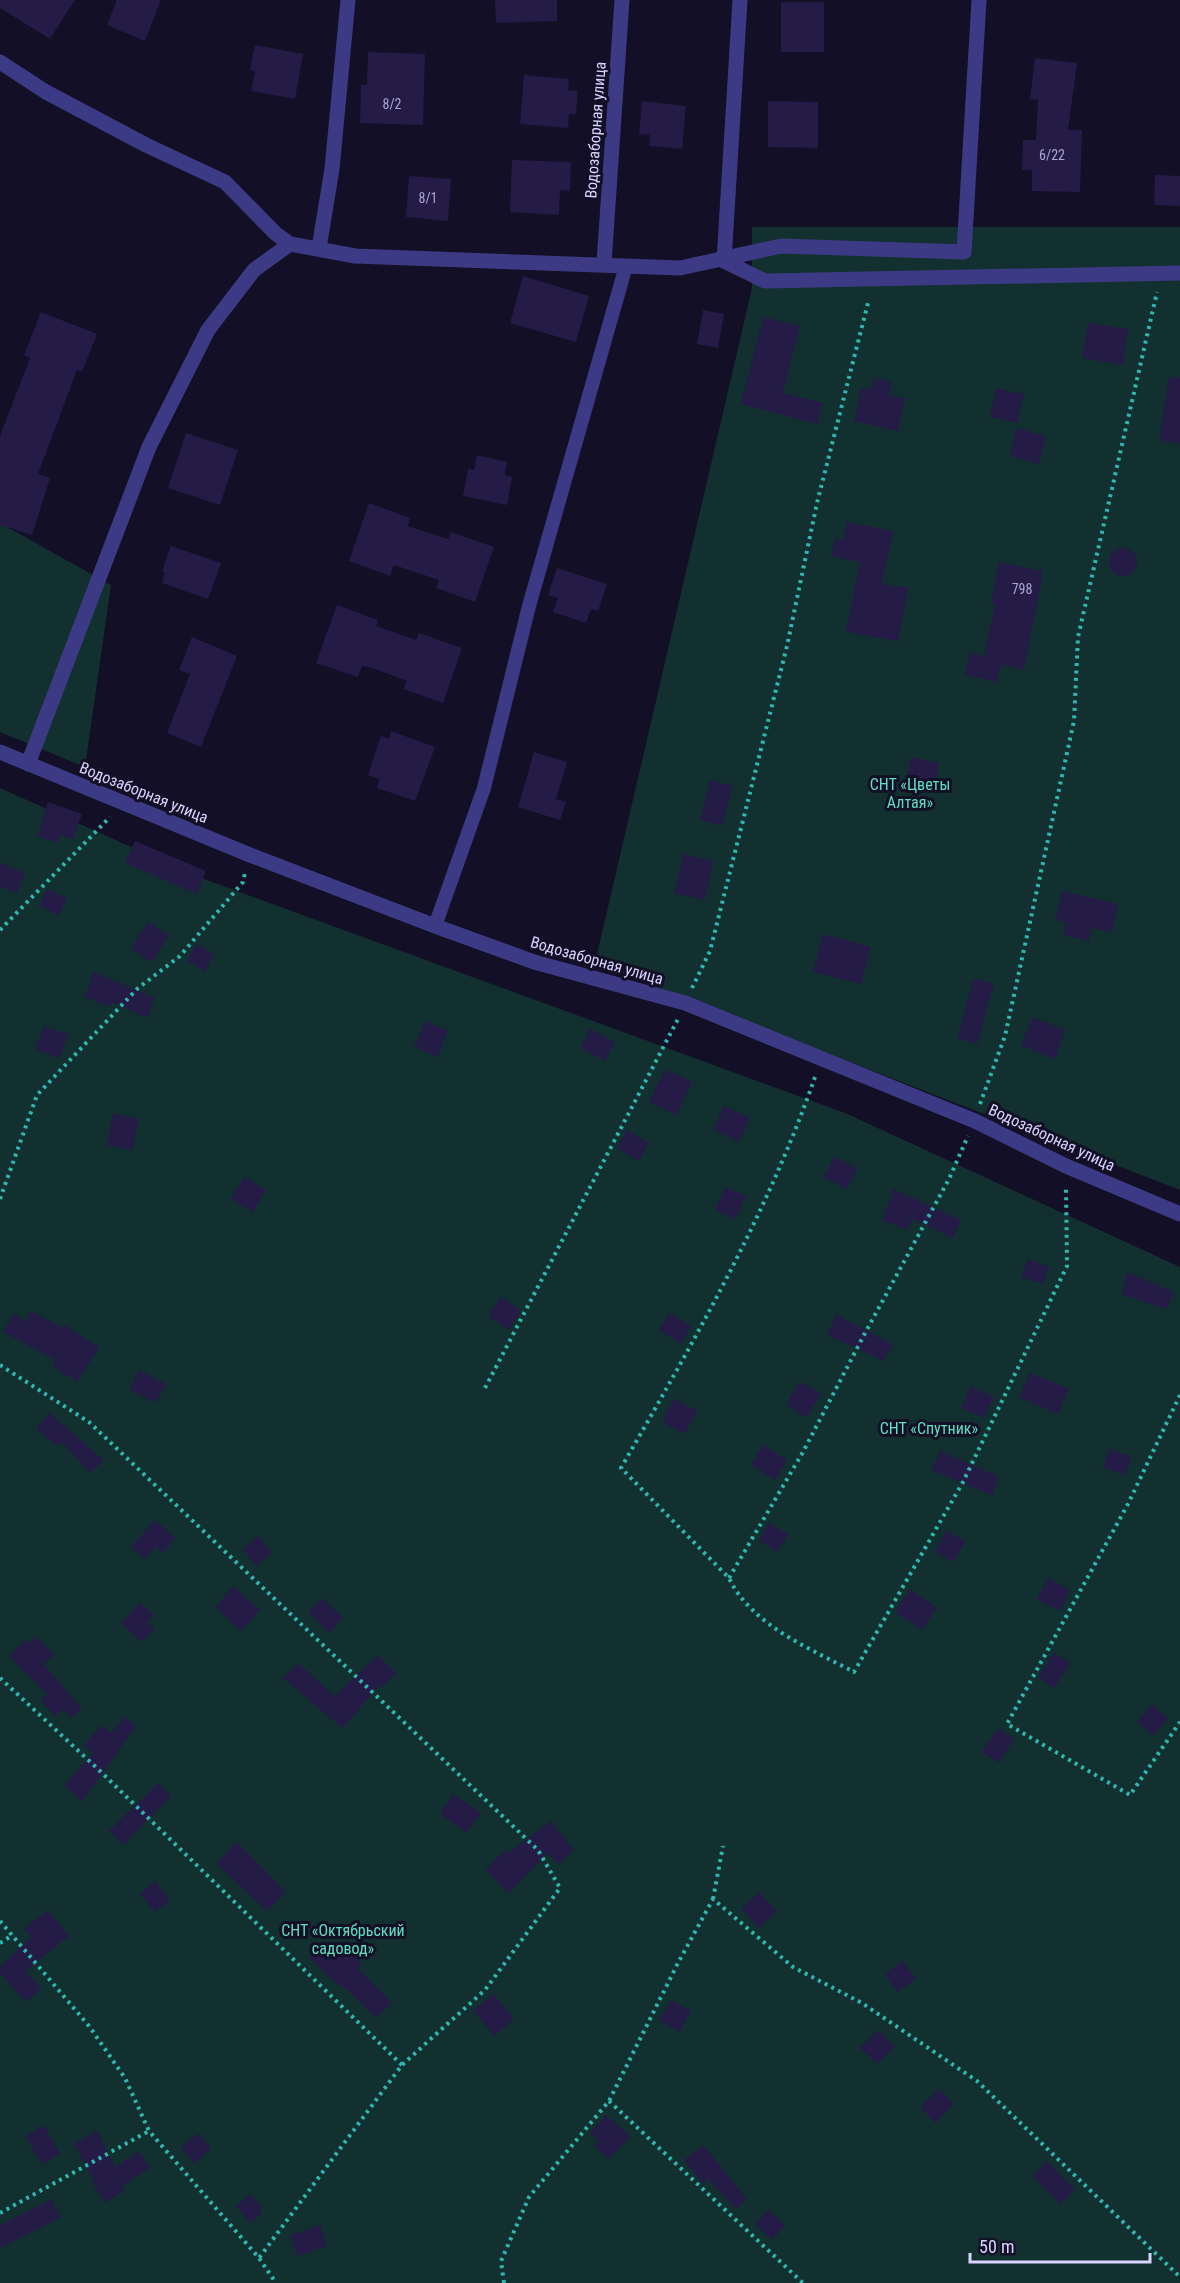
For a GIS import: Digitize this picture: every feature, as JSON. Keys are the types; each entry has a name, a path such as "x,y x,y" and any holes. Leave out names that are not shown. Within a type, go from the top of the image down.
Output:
{"street":[{"path":"319,248 332,169 348,0"},
{"name":"Водозаборная улица","path":"604,263 622,0"},
{"path":"724,261 740,0"},
{"path":"0,62 46,92 146,145 225,182 275,233 290,244 355,256 604,263 680,268 724,261 781,246 964,252 979,0"},
{"path":"28,764 149,447 202,341 254,270 290,244"},
{"path":"724,261 765,281 874,281 1180,273"},
{"name":"Водозаборная улица","path":"0,752 250,855 435,926 534,962 685,1003 975,1121 1066,1166 1180,1214"}],"lane":[{"path":"435,926 484,788 529,606 626,266"}],"path":[{"path":"729,1578 803,1452 950,1179 975,1121 1005,1036 1074,721 1078,637 1156,303 1159,274"},
{"path":"486,1388 669,1038 710,951 787,646 817,503 874,281"},
{"path":"0,930 123,803"},
{"path":"0,1199 37,1095 137,989 180,956 243,882 250,855"},
{"path":"822,1057 803,1112 710,1314 621,1468 729,1578 738,1597 784,1634 854,1672 963,1482 1067,1266 1066,1166"},
{"path":"0,1365 89,1422 538,1850 560,1888 485,1990 402,2065 259,2258"},
{"path":"1180,1395 1128,1504 1007,1724 1130,1795 1180,1722"},
{"path":"0,1677 402,2065"},
{"path":"504,2283 501,2261 529,2197 609,2101 678,1963 713,1899 723,1846"},
{"path":"713,1899 793,1967 862,2003 977,2081 1180,2277"},
{"path":"0,1922 14,1935 89,2026 125,2078 149,2131 259,2258 276,2283"},
{"path":"0,1943 14,1935"},
{"path":"609,2101 803,2283"},
{"path":"0,2213 149,2131"}],"green space":[{"name":"СНТ «Цветы Алтая»","path":"752,227 1180,227 1180,1190 595,963 752,288"},
{"path":"0,523 111,585 85,767 0,732"},
{"path":"0,788 196,876 845,1113 1180,1267 1180,2283 0,2283"}],"building":[{"path":"0,0 75,0 50,39 0,8"},
{"path":"117,0 161,0 145,41 107,25"},
{"path":"495,0 557,0 557,21 496,23"},
{"path":"781,2 824,2 824,52 781,52"},
{"path":"255,45 303,54 295,99 251,91 255,71 250,70"},
{"path":"368,52 425,54 423,125 360,123 361,85 367,85"},
{"path":"1035,58 1077,63 1068,130 1082,130 1080,192 1032,191 1032,170 1022,170 1023,140 1036,140 1038,100 1030,99"},
{"path":"524,75 569,79 568,90 578,91 576,114 569,114 568,128 520,124"},
{"path":"642,101 686,106 682,149 649,146 650,135 639,134"},
{"path":"768,101 818,102 818,148 768,147"},
{"path":"512,160 571,162 570,191 560,190 559,215 510,212"},
{"path":"1155,175 1180,176 1180,206 1154,205"},
{"path":"409,176 451,179 448,221 406,217"},
{"path":"523,276 589,296 576,342 510,323"},
{"path":"703,310 724,314 718,348 697,344"},
{"path":"41,312 97,334 82,372 77,370 38,474 50,478 32,535 0,525 0,436 30,358 24,355"},
{"path":"763,317 800,326 783,393 823,403 817,424 741,404"},
{"path":"1088,323 1128,329 1123,365 1082,358"},
{"path":"1169,377 1180,378 1180,444 1159,440"},
{"path":"874,378 892,382 889,395 905,398 898,431 854,421 861,388 871,390"},
{"path":"996,388 1024,394 1017,423 990,417"},
{"path":"1016,428 1046,436 1039,464 1010,456"},
{"path":"186,433 238,450 220,505 168,488"},
{"path":"477,455 507,462 505,475 512,477 507,505 463,496 468,469 474,470"},
{"path":"369,503 410,518 408,526 448,539 451,532 494,547 475,602 436,588 439,580 394,565 390,576 349,561"},
{"path":"847,522 893,531 882,584 908,588 898,641 846,632 860,562 831,556 835,538 843,540"},
{"path":"171,546 221,563 208,599 162,583 165,572 162,571"},
{"path":"1123,548 1133,552 1137,562 1133,572 1123,576 1113,572 1109,562 1113,552"},
{"path":"999,562 1042,571 1042,580 1024,670 1001,664 997,682 965,675 970,652 984,656 995,604 991,603"},
{"path":"557,568 607,584 598,611 591,609 586,623 553,612 558,598 548,595"},
{"path":"337,605 378,620 376,626 416,640 419,633 462,648 443,703 404,689 407,681 370,667 362,666 358,677 316,663"},
{"path":"192,637 237,656 201,747 167,733 190,674 179,670"},
{"path":"391,731 435,747 415,801 377,788 380,779 368,775 381,736 389,739"},
{"path":"534,752 567,762 556,799 566,802 560,820 518,807"},
{"path":"911,757 939,763 935,782 907,776"},
{"path":"710,780 733,786 722,826 700,820"},
{"path":"48,802 82,814 73,839 60,835 57,843 37,836"},
{"path":"135,841 206,871 197,894 125,863"},
{"path":"683,854 714,861 705,900 674,893"},
{"path":"0,863 25,873 17,893 0,886"},
{"path":"47,889 67,898 59,916 39,906"},
{"path":"1062,891 1118,904 1112,932 1092,928 1089,941 1063,935 1066,922 1055,920"},
{"path":"148,922 169,935 152,962 131,949"},
{"path":"823,934 871,947 861,984 813,972"},
{"path":"196,944 214,954 205,971 187,961"},
{"path":"94,972 155,998 147,1018 112,1002 110,1007 84,997"},
{"path":"974,978 994,984 977,1044 957,1038"},
{"path":"1033,1017 1065,1030 1055,1059 1021,1045"},
{"path":"425,1021 448,1031 437,1057 414,1047"},
{"path":"44,1026 68,1035 59,1058 35,1049"},
{"path":"590,1029 615,1042 605,1061 581,1048"},
{"path":"665,1069 692,1082 676,1115 649,1102"},
{"path":"724,1106 750,1118 739,1142 713,1129"},
{"path":"113,1113 139,1119 133,1150 107,1145"},
{"path":"627,1130 649,1143 639,1161 617,1148"},
{"path":"834,1157 857,1168 847,1189 823,1177"},
{"path":"244,1177 266,1190 253,1212 231,1199"},
{"path":"725,1187 746,1196 736,1219 715,1210"},
{"path":"894,1189 961,1220 953,1238 912,1219 907,1230 882,1220"},
{"path":"1028,1259 1049,1267 1043,1284 1021,1277"},
{"path":"1127,1272 1174,1292 1166,1309 1121,1294"},
{"path":"500,1297 521,1310 509,1330 488,1317"},
{"path":"31,1311 63,1328 64,1325 99,1348 77,1382 52,1366 56,1360 3,1332 13,1314 26,1321"},
{"path":"669,1313 691,1326 681,1344 659,1330"},
{"path":"836,1315 893,1344 884,1361 827,1335"},
{"path":"139,1370 166,1384 156,1403 129,1389"},
{"path":"1030,1373 1069,1389 1058,1414 1019,1397"},
{"path":"799,1381 821,1393 807,1417 786,1405"},
{"path":"971,1386 994,1397 984,1418 961,1408"},
{"path":"674,1399 697,1411 685,1434 662,1422"},
{"path":"49,1413 104,1460 90,1473 61,1441 57,1446 36,1429"},
{"path":"763,1445 787,1460 775,1480 751,1465"},
{"path":"1110,1449 1132,1457 1124,1475 1103,1467"},
{"path":"940,1451 999,1477 992,1495 931,1470"},
{"path":"155,1520 175,1538 163,1553 156,1547 145,1559 131,1547"},
{"path":"768,1523 788,1534 778,1552 759,1541"},
{"path":"946,1531 965,1541 954,1562 935,1552"},
{"path":"259,1536 272,1553 256,1566 243,1549"},
{"path":"1048,1578 1070,1590 1060,1611 1037,1599"},
{"path":"233,1586 260,1610 241,1631 215,1607"},
{"path":"910,1589 937,1608 922,1630 895,1612"},
{"path":"322,1598 343,1618 329,1633 308,1612"},
{"path":"140,1603 154,1615 147,1622 155,1629 141,1642 121,1623"},
{"path":"36,1637 54,1654 44,1664 82,1709 71,1718 63,1709 54,1716 40,1700 47,1694 9,1656 26,1639 30,1643"},
{"path":"1054,1652 1070,1663 1054,1688 1038,1677"},
{"path":"378,1655 396,1673 382,1687 380,1685 342,1728 283,1678 298,1663 334,1696"},
{"path":"1152,1704 1168,1718 1153,1736 1137,1722"},
{"path":"125,1717 136,1726 82,1802 64,1785 93,1753 84,1746 101,1725 111,1733"},
{"path":"998,1728 1014,1739 999,1763 982,1752"},
{"path":"158,1783 171,1796 123,1845 109,1831"},
{"path":"453,1794 481,1813 467,1833 440,1814"},
{"path":"551,1821 574,1851 557,1864 548,1853 509,1893 485,1870 505,1850 509,1853"},
{"path":"237,1842 286,1892 267,1911 216,1863"},
{"path":"155,1881 170,1900 155,1912 140,1894"},
{"path":"759,1892 777,1911 759,1928 741,1909"},
{"path":"48,1910 69,1936 25,1971 41,1988 26,2002 0,1973 0,1966 31,1937 24,1929"},
{"path":"323,1943 334,1954 343,1945 362,1964 357,1968 392,2003 376,2018 342,1985 340,1987 309,1958"},
{"path":"903,1961 916,1979 897,1992 885,1974"},
{"path":"494,1994 514,2019 494,2036 473,2010"},
{"path":"671,2000 691,2011 679,2032 659,2020"},
{"path":"878,2030 895,2046 877,2064 860,2048"},
{"path":"939,2089 954,2104 935,2123 920,2107"},
{"path":"606,2115 630,2136 609,2159 594,2146 599,2141 590,2133"},
{"path":"44,2125 60,2154 41,2164 25,2136"},
{"path":"97,2131 115,2167 139,2151 150,2168 123,2185 125,2190 105,2203 74,2144"},
{"path":"198,2133 211,2149 194,2163 181,2147"},
{"path":"703,2145 747,2199 736,2209 708,2179 703,2184 684,2160"},
{"path":"1047,2161 1075,2190 1060,2204 1032,2176"},
{"path":"250,2194 261,2207 261,2214 251,2223 236,2207"},
{"path":"52,2199 61,2217 0,2248 0,2225"},
{"path":"768,2210 785,2226 772,2240 755,2224"},
{"path":"320,2225 327,2246 297,2256 290,2235"}],"park label":[{"name":"СНТ «Спутник»","path":"929,1428"},
{"name":"СНТ «Октябрьский садовод»","path":"343,1939"}]}
